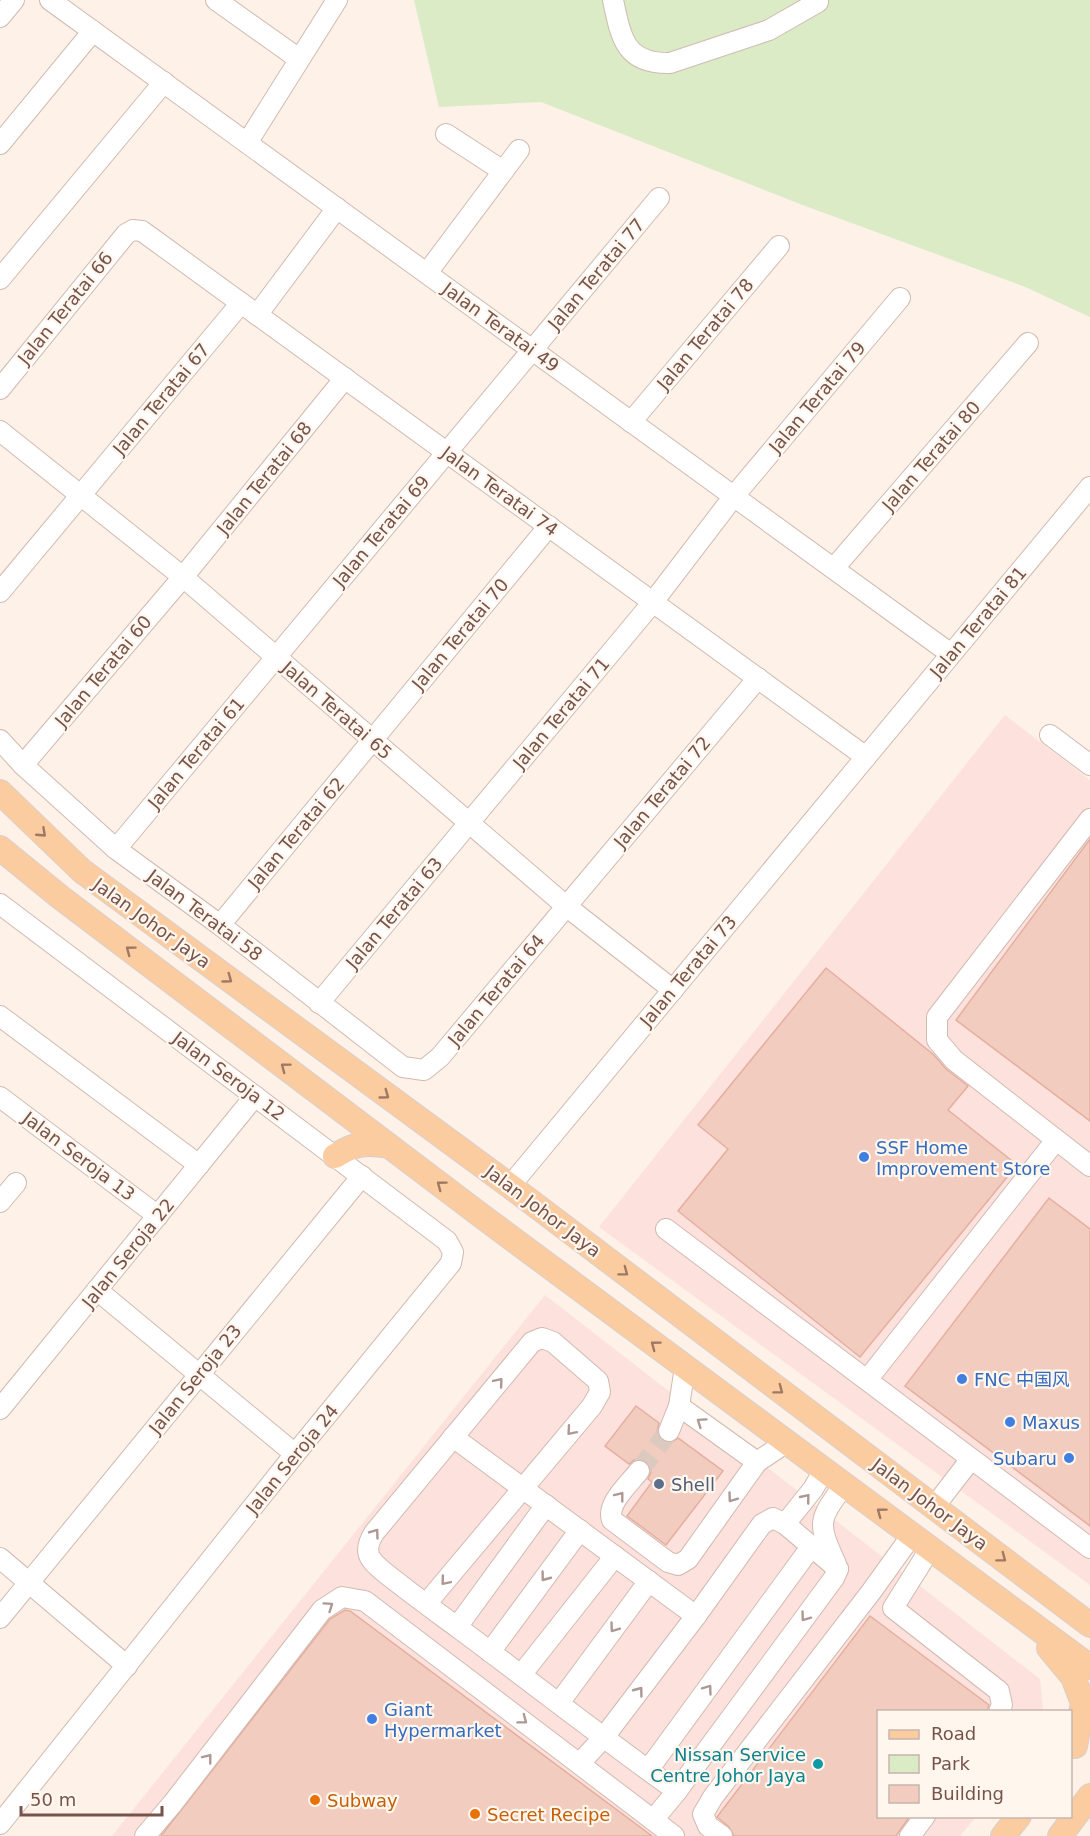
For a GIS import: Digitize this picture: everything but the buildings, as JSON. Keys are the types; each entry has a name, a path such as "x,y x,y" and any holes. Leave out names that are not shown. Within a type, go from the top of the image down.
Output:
{"main road":[{"name":"Jalan Johor Jaya","path":"0,792 82,871 510,1186 1090,1625"},
{"name":"Jalan Johor Jaya","path":"0,848 60,897 389,1146 1090,1667"},
{"path":"335,1156 349,1147 366,1143 389,1146"},
{"path":"1052,1597 1090,1617"},
{"path":"1029,1622 1073,1677 1083,1703 1073,1749"},
{"path":"1073,1749 1090,1727"},
{"path":"1060,1836 1090,1796"},
{"path":"1003,1836 1017,1818"}],"street":[{"path":"0,17 14,0"},
{"name":"Jalan Teratai 49","path":"50,0 951,654"},
{"path":"216,0 299,60"},
{"path":"247,143 337,0"},
{"path":"613,0 627,48 641,59 653,63 670,63 769,30 818,2"},
{"path":"0,144 93,31"},
{"path":"0,279 164,82"},
{"path":"446,135 503,171"},
{"path":"427,273 519,150"},
{"name":"Jalan Teratai 77","path":"532,350 659,198"},
{"name":"Jalan Teratai 67","path":"0,592 80,495 249,309 337,208"},
{"name":"Jalan Teratai 74","path":"133,230 142,231 866,757"},
{"name":"Jalan Teratai 66","path":"0,388 126,234 133,230"},
{"name":"Jalan Teratai 78","path":"631,422 778,246"},
{"name":"Jalan Teratai 79","path":"653,602 734,496 900,298"},
{"name":"Jalan Teratai 80","path":"834,568 1028,343"},
{"name":"Jalan Teratai 69","path":"276,657 532,350"},
{"name":"Jalan Teratai 68","path":"183,577 345,378"},
{"name":"Jalan Teratai 65","path":"0,431 183,577 468,824 566,906 673,990"},
{"name":"Jalan Teratai 81","path":"866,757 1090,488"},
{"name":"Jalan Teratai 70","path":"372,741 549,526"},
{"name":"Jalan Teratai 60","path":"23,765 183,577"},
{"name":"Jalan Teratai 71","path":"468,824 653,602"},
{"name":"Jalan Teratai 61","path":"116,849 276,657"},
{"name":"Jalan Teratai 72","path":"566,906 758,678"},
{"path":"1050,735 1090,765"},
{"name":"Jalan Teratai 58","path":"0,740 23,765 116,849 220,925 403,1067 424,1070"},
{"name":"Jalan Teratai 62","path":"220,925 372,741"},
{"name":"Jalan Teratai 73","path":"510,1186 866,757"},
{"path":"1090,821 937,1017 937,1040 954,1060 1090,1167"},
{"name":"Jalan Teratai 63","path":"319,1003 468,824"},
{"name":"Jalan Seroja 12","path":"0,904 447,1241 453,1252"},
{"name":"Jalan Teratai 64","path":"424,1070 440,1058 566,906"},
{"path":"0,1016 199,1165"},
{"name":"Jalan Seroja 22","path":"0,1409 255,1096"},
{"name":"Jalan Seroja 13","path":"0,1097 158,1216"},
{"path":"867,1380 1056,1140"},
{"name":"Jalan Seroja 23","path":"0,1618 362,1176"},
{"path":"0,1202 16,1183"},
{"path":"666,1229 1090,1548"},
{"name":"Jalan Seroja 24","path":"0,1824 295,1454 451,1263 453,1252"},
{"path":"98,1290 295,1454"},
{"path":"426,1604 592,1406 600,1392 598,1380 553,1342 542,1338 532,1342 374,1533 368,1544 369,1557 426,1604 677,1791"},
{"path":"669,1431 679,1406 685,1366"},
{"path":"679,1406 758,1461"},
{"path":"453,1437 696,1616"},
{"path":"639,1471 613,1504 610,1515 612,1520 668,1562 678,1565 688,1559 758,1461 787,1442"},
{"path":"934,1507 971,1459"},
{"path":"786,1524 813,1489 824,1470"},
{"path":"838,1569 823,1532 822,1520 844,1485"},
{"path":"457,1627 546,1505"},
{"path":"580,1763 604,1737 696,1616 762,1524 774,1518 786,1524 838,1569"},
{"path":"490,1652 580,1530"},
{"path":"722,1836 708,1826 703,1814 713,1797 871,1592 921,1542"},
{"path":"893,1608 921,1542"},
{"path":"648,1770 811,1547"},
{"path":"521,1675 615,1556"},
{"path":"0,1558 127,1666"},
{"path":"653,1820 677,1791 838,1569"},
{"path":"559,1703 649,1581"},
{"path":"871,1592 999,1691 1002,1705 1000,1710"},
{"path":"145,1836 322,1610 342,1597 365,1601 674,1836"},
{"path":"910,1836 924,1818"}],"shaded area":[{"path":"1005,715 1090,780 1090,1585 599,1227"},
{"path":"545,1295 1040,1679 1043,1710 877,1710 877,1818 975,1818 960,1836 112,1836"}],"green space":[{"path":"414,0 1090,0 1090,317 1023,286 800,204 541,102 439,107"}],"tunnel":[{"path":"639,1471 669,1431"}],"place":[{"name":"SSF Home Improvement Store","path":"864,1157"},
{"name":"FNC 中国风","path":"962,1379"},
{"name":"Maxus","path":"1010,1422"},
{"name":"Subaru","path":"1069,1458"},
{"name":"Shell","path":"659,1484"},
{"name":"Giant Hypermarket","path":"372,1719"},
{"name":"Nissan Service Centre Johor Jaya","path":"818,1764"},
{"name":"Subway","path":"315,1800"},
{"name":"Secret Recipe","path":"475,1814"}]}
